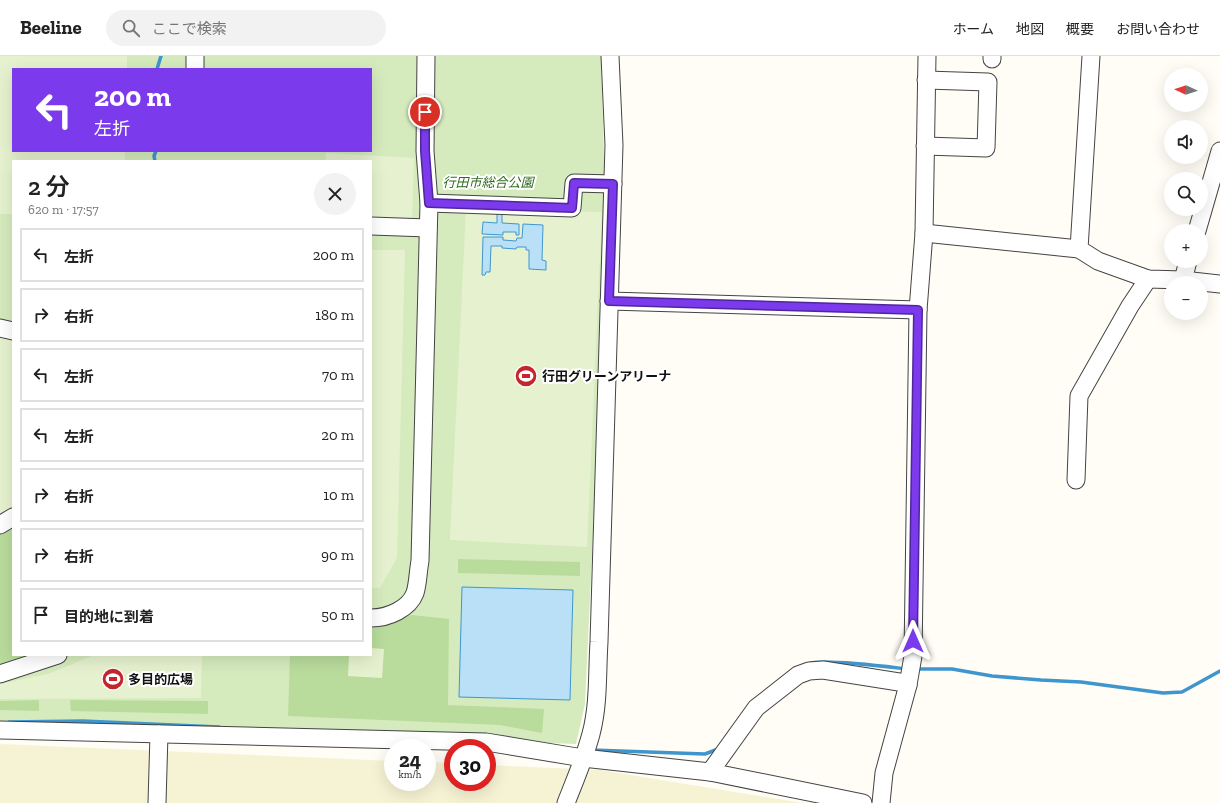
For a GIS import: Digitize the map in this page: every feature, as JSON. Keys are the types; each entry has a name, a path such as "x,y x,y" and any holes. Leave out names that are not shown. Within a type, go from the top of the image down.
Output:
{"street":[{"path":"195,56 195,68"},
{"path":"372,618 393,614 408,604 415,592 420,561 429,203 425,151 426,56"},
{"path":"566,803 591,732 596,702 614,145 610,56"},
{"path":"880,803 884,773 908,684 913,656 918,310 924,233 927,56"},
{"path":"1079,249 1091,56"},
{"path":"925,146 986,148 988,82 926,80"},
{"path":"1199,224 1220,151"},
{"path":"429,203 572,208 574,183 613,184"},
{"path":"372,226 428,228"},
{"path":"924,233 1079,249 1098,261 1148,279 1164,279"},
{"path":"1076,480 1079,396 1130,306 1148,279"},
{"path":"1208,283 1220,284"},
{"path":"609,301 918,310"},
{"path":"0,328 12,331"},
{"path":"0,525 12,518"},
{"path":"0,674 55,656"},
{"path":"710,772 756,708 798,674 809,671 823,670 908,684"},
{"path":"0,730 486,742 583,758 710,772 862,803"},
{"path":"157,803 159,734"}],"shaded area":[{"path":"0,744 384,761 384,791 436,791 436,762 444,763 444,791 496,791 496,765 600,770 803,803 0,803"}],"green space":[{"name":"行田市総合公園","path":"0,56 601,56 605,183 604,301 585,704 576,744 496,741 496,739 444,739 0,723"},
{"path":"0,56 127,56 127,68 12,68 12,152 125,152 125,160 12,160 12,214 0,214"},
{"path":"326,153 414,158 412,218 372,217 372,160 326,160"},
{"name":"行田グリーンアリーナ","path":"466,209 602,212 587,547 450,540"},
{"path":"372,250 405,250 397,558 380,588 372,588"},
{"path":"0,336 12,340 12,507 0,515"},
{"path":"12,522 12,656 32,656 0,669 0,530"},
{"path":"458,559 580,562 580,576 458,573"},
{"path":"412,615 449,619 448,705 544,709 542,733 500,725 288,716 290,656 372,656 372,624 395,620"},
{"path":"372,648 384,649 382,678 348,676 349,656 372,656"},
{"name":"多目的広場","path":"92,656 202,656 201,698 0,699 0,684 48,674"},
{"path":"39,700 39,711 0,710 0,701"},
{"path":"70,700 208,701 208,714 71,711"}],"water":[{"path":"497,212 502,212 502,223 519,224 519,235 516,235 516,232 503,232 503,235 482,234 483,222 497,223"},
{"path":"523,224 543,225 542,260 546,261 546,270 529,269 529,250 526,250 526,247 517,247 516,249 502,248 502,246 491,246 490,272 486,272 485,275 482,275 483,237 503,237 503,240 516,241 517,238 522,238"},
{"path":"462,587 573,590 570,700 459,697"}],"waterway":[{"path":"157,68 161,56"},
{"path":"155,160 156,152"},
{"path":"808,664 815,662 840,662 907,669"},
{"path":"915,669 952,669 992,676 1081,682 1163,693 1182,692 1220,671"},
{"path":"9,722 83,721 219,727"},
{"path":"592,750 705,754 718,749"}],"place":[{"name":"行田グリーンアリーナ","path":"526,376"},
{"name":"多目的広場","path":"113,679"}],"route":[{"path":"425,112 425,151 429,203 572,208 574,183 613,184 609,301 918,310 913,641"}]}
